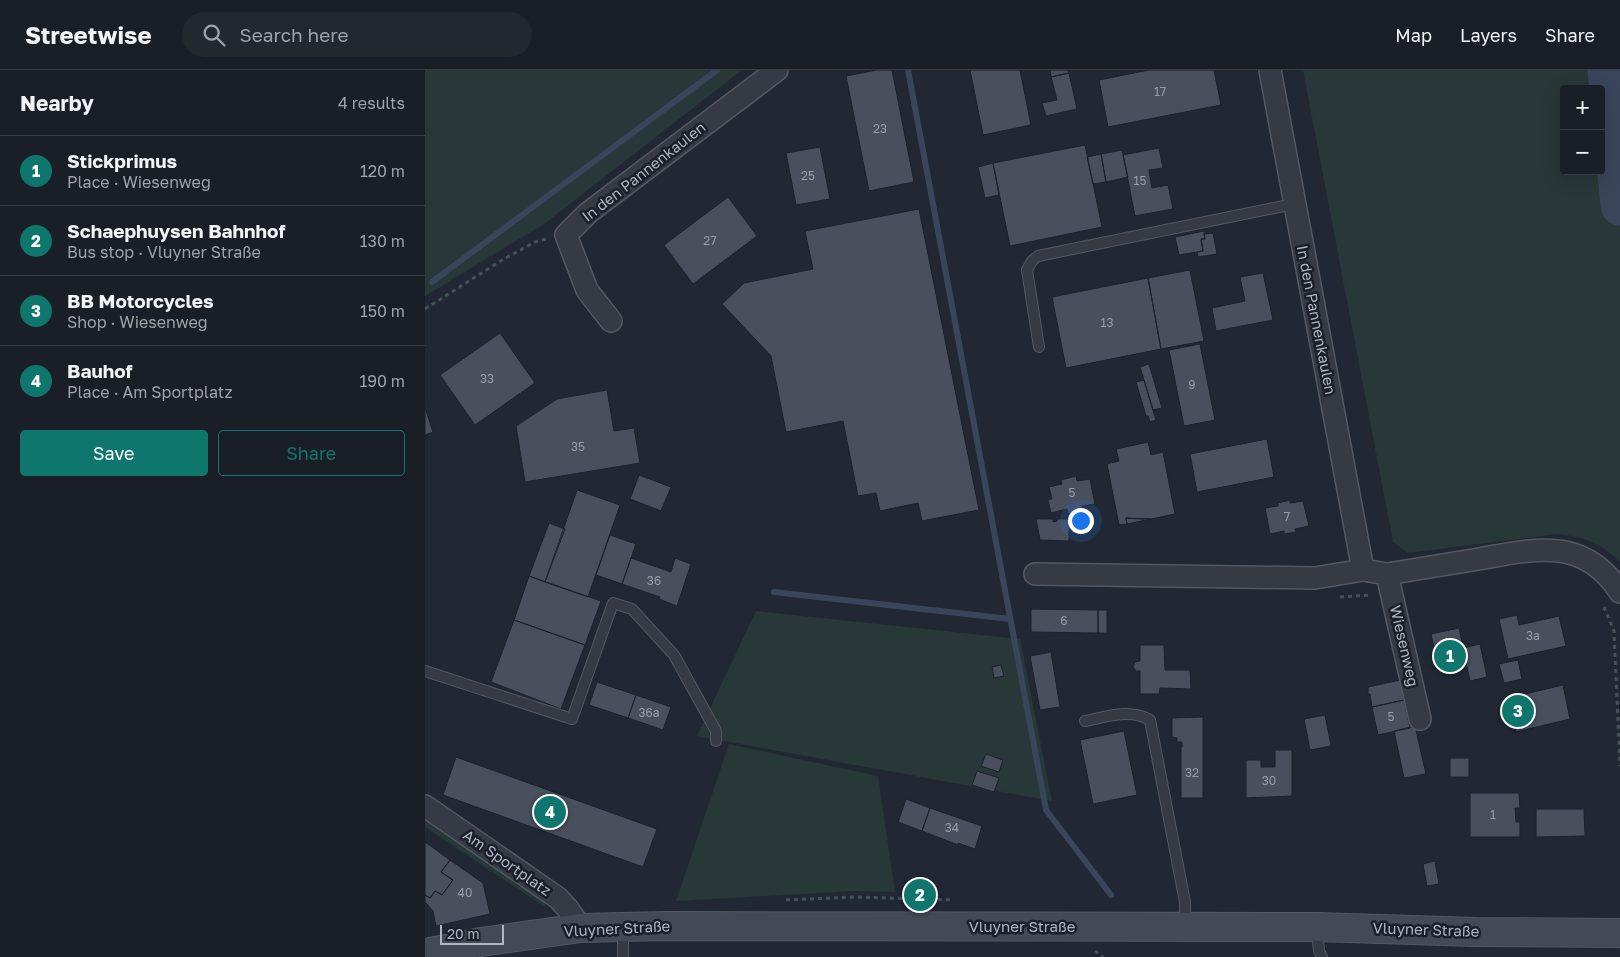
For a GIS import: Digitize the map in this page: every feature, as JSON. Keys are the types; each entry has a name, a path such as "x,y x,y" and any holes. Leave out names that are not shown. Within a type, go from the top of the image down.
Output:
{"main road":[{"name":"Vluyner Straße","path":"425,953 481,942 581,928 623,927 1317,926 1475,932 1620,933"}],"street":[{"name":"In den Pannenkaulen","path":"566,235 588,212 777,70"},
{"name":"In den Pannenkaulen","path":"1270,70 1363,570"},
{"path":"566,235 587,290 611,321"},
{"path":"1035,574 1315,578 1363,570 1387,574 1533,550 1560,550 1580,556 1596,564 1611,577 1610,596"},
{"name":"Wiesenweg","path":"1387,574 1420,719"},
{"name":"Am Sportplatz","path":"425,806 558,898 581,928"}],"lane":[{"path":"1039,347 1027,270 1031,261 1038,256 1294,204"},
{"path":"425,670 572,719 613,603 632,609 674,655 716,732 716,741"},
{"path":"1085,721 1127,713 1141,714 1149,720 1184,897 1186,909 1185,927"},
{"path":"1317,926 1319,951 1322,957"},
{"path":"623,927 623,957"}],"path":[{"path":"425,309 502,260 535,242 566,235"},
{"path":"1610,596 1614,631 1620,766"}],"shaded area":[{"path":"425,70 742,70 544,224 425,296"},
{"path":"1303,70 1618,70 1620,90 1620,562 1599,545 1584,539 1557,534 1408,553 1393,542"},
{"path":"756,611 1020,639 1052,801 697,736"},
{"path":"729,744 878,776 895,892 854,891 676,901"},
{"path":"425,818 547,899 545,907 425,827"}],"building":[{"path":"877,70 892,70 914,182 869,191 846,76"},
{"path":"970,70 1020,70 1031,125 983,135"},
{"path":"1050,70 1068,70 1069,73 1051,77"},
{"path":"1149,70 1214,70 1221,105 1108,127 1099,80"},
{"path":"1069,73 1077,109 1046,116 1042,103 1057,100 1051,77"},
{"path":"1085,145 1102,227 1010,246 993,163"},
{"path":"820,147 830,199 796,205 786,153"},
{"path":"1159,148 1163,168 1149,170 1152,188 1168,185 1173,209 1135,216 1123,155"},
{"path":"1122,150 1128,177 1106,182 1101,154"},
{"path":"1101,154 1106,182 1093,184 1087,157"},
{"path":"993,163 999,195 985,198 978,167"},
{"path":"728,197 757,236 693,284 664,245"},
{"path":"919,209 979,510 922,521 918,503 880,511 876,493 858,496 843,421 786,432 771,356 722,304 744,283 813,269 805,231"},
{"path":"1204,231 1205,239 1201,239 1203,251 1179,255 1175,237"},
{"path":"1213,233 1217,254 1198,257 1197,252 1203,251 1201,239 1205,239 1204,234"},
{"path":"1190,270 1204,341 1161,349 1148,278"},
{"path":"1263,273 1273,320 1216,331 1212,308 1245,301 1240,277"},
{"path":"1148,278 1161,349 1066,368 1052,297"},
{"path":"500,333 535,383 475,425 440,375"},
{"path":"1200,344 1215,420 1184,426 1169,350"},
{"path":"1149,364 1162,408 1153,410 1140,367"},
{"path":"1144,380 1156,420 1150,422 1148,416 1146,416 1136,382"},
{"path":"607,390 614,431 634,428 640,463 525,482 516,426 557,399"},
{"path":"425,407 433,432 425,435"},
{"path":"1267,439 1274,477 1197,492 1190,454"},
{"path":"1148,442 1151,455 1163,452 1175,514 1151,519 1126,518 1127,524 1119,525 1107,464 1119,461 1116,449"},
{"path":"639,475 671,487 661,511 630,499"},
{"path":"1076,476 1077,481 1090,479 1095,504 1082,506 1083,511 1068,514 1067,509 1051,513 1048,500 1052,499 1049,487 1062,484 1061,480"},
{"path":"577,490 620,505 588,597 545,582"},
{"path":"1290,500 1290,503 1303,501 1309,526 1295,529 1296,532 1284,534 1284,531 1270,534 1265,508 1278,506 1278,503"},
{"path":"1126,518 1139,519 1151,519 1127,524"},
{"path":"1036,519 1053,519 1053,522 1057,521 1057,519 1069,519 1069,541 1040,540"},
{"path":"549,523 565,529 545,582 529,576"},
{"path":"610,535 636,544 622,584 596,575"},
{"path":"631,558 671,572 675,558 691,564 677,606 659,599 660,597 622,584"},
{"path":"529,576 601,601 585,645 514,620"},
{"path":"1031,609 1098,610 1098,633 1031,632"},
{"path":"1098,610 1107,610 1107,633 1098,633"},
{"path":"1517,615 1519,625 1559,616 1566,646 1508,659 1499,619"},
{"path":"514,620 585,645 561,709 491,682"},
{"path":"1459,628 1467,664 1439,670 1431,634"},
{"path":"1480,644 1487,677 1470,681 1463,648"},
{"path":"1140,645 1164,645 1165,670 1190,670 1191,689 1160,688 1159,694 1140,694 1140,671 1136,671 1133,667 1135,662 1140,661"},
{"path":"1051,652 1060,707 1040,710 1030,656"},
{"path":"1518,660 1522,679 1504,683 1499,664"},
{"path":"1001,665 1004,676 994,678 992,667"},
{"path":"1400,680 1404,700 1372,707 1368,687"},
{"path":"597,682 636,695 628,718 589,705"},
{"path":"1563,685 1570,719 1516,732 1508,698"},
{"path":"636,695 671,707 663,730 628,718"},
{"path":"1404,700 1410,728 1378,735 1372,707"},
{"path":"1325,715 1331,746 1310,750 1304,719"},
{"path":"1203,717 1203,798 1181,798 1182,742 1177,742 1177,738 1172,737 1172,718"},
{"path":"1415,726 1426,774 1404,778 1394,731"},
{"path":"1124,731 1137,795 1093,804 1080,740"},
{"path":"1275,750 1292,750 1292,796 1246,798 1246,760 1261,760 1261,767 1275,767"},
{"path":"986,754 1003,760 999,772 981,766"},
{"path":"456,757 657,829 643,867 443,795"},
{"path":"1450,758 1469,758 1469,777 1450,777"},
{"path":"977,771 999,778 994,792 972,785"},
{"path":"1470,793 1519,793 1520,808 1515,808 1516,822 1520,822 1520,837 1470,837"},
{"path":"906,799 930,808 922,831 898,822"},
{"path":"930,808 982,826 975,849 958,843 958,845 922,831"},
{"path":"1536,809 1584,809 1585,836 1536,837"},
{"path":"425,842 450,860 441,872 453,880 442,895 435,891 430,898 425,895"},
{"path":"450,860 483,883 490,914 436,926 433,911 425,902 425,895 430,898 435,891 442,895 453,880 441,872"},
{"path":"1435,861 1439,884 1427,886 1423,864"}],"waterway":[{"path":"432,282 717,70"},
{"path":"908,70 1046,810 1111,895"},
{"path":"1607,70 1620,206"},
{"path":"774,592 1010,619"}],"place":[{"name":"Stickprimus","path":"1450,656"},
{"name":"BB Motorcycles","path":"1518,711"},
{"name":"Bauhof","path":"550,812"},
{"name":"Schaephuysen Bahnhof","path":"920,895"}]}
